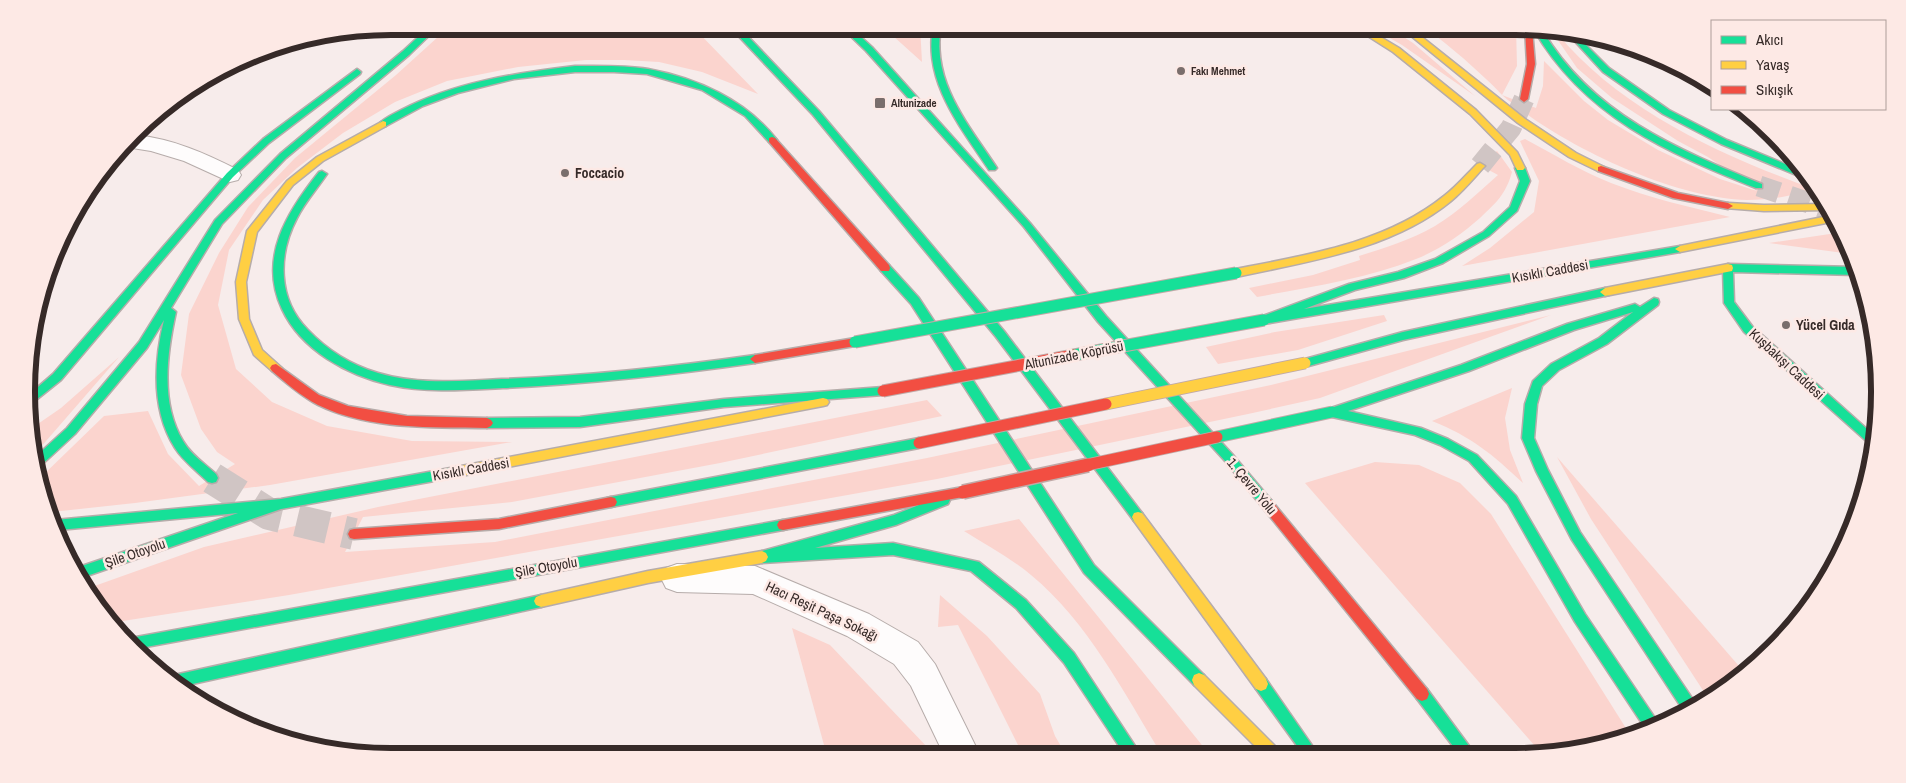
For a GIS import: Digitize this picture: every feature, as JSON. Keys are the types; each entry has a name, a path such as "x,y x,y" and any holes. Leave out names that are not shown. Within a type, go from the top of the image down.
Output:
{"main road":[{"path":"42,459 71,431 132,360 186,277 218,222 236,202 283,156 425,35"},
{"path":"742,35 816,113 1000,334 1190,585 1307,748"},
{"path":"854,35 869,49 1027,225"},
{"path":"935,35 932,50 939,76 951,100 1027,225"},
{"path":"1264,320 1353,287 1400,275 1439,261 1486,234 1514,209 1524,181 1514,154 1473,112 1396,50 1371,35"},
{"path":"1415,35 1457,68 1506,112 1534,133 1582,160 1605,170 1659,190 1727,206 1819,207"},
{"path":"1524,99 1532,70 1529,36"},
{"path":"1541,36 1572,80 1596,101 1627,123 1712,168 1760,186"},
{"path":"1579,41 1606,70 1666,112 1724,142 1795,172"},
{"path":"35,396 57,377 147,275 208,199 230,175 266,141 297,116 368,64"},
{"path":"883,391 724,403 580,422 459,423 406,420 362,414 329,405 297,386 258,352 244,319 241,282 252,231 290,183 320,159 420,104 455,91 514,76 575,69 614,69 648,72 705,88 748,114 763,129 915,302 1089,569 1267,748"},
{"path":"354,140 302,197 286,226 278,250 278,291 293,322 317,347 378,378 424,385 539,383 679,371 751,361 1306,258 1370,241 1409,224 1437,207 1455,192 1480,166"},
{"name":"Kısıklı Caddesi","path":"1264,320 1677,250 1827,220"},
{"name":"1. Çevre Yolu","path":"1027,225 1102,319 1229,458 1403,669 1463,748"},
{"path":"1687,287 1728,268"},
{"path":"354,534 499,524 919,443 1305,363 1422,332 1594,294 1728,268 1850,271"},
{"name":"Kuşbakışı Caddesi","path":"1728,268 1729,302 1748,329 1868,437"},
{"path":"186,277 168,321 161,388 167,416 180,445 212,478"},
{"path":"181,680 648,578 767,556 896,520 964,492 1332,412 1465,368 1572,328 1658,300 1603,341 1554,367 1537,384 1530,404 1528,438 1542,471 1576,536 1687,703"},
{"name":"Altunizade Köprüsü","path":"883,391 1264,320"},
{"name":"Kısıklı Caddesi","path":"61,525 281,504 883,391"},
{"path":"1332,412 1417,432 1444,442 1473,458 1512,500 1580,618 1649,722"},
{"name":"Şile Otoyolu","path":"138,642 964,492"},
{"name":"Şile Otoyolu","path":"84,571 281,504"},
{"path":"767,556 893,548 974,566 1021,604 1070,658 1129,748"}],"street":[{"path":"136,142 154,144 192,156 230,175"},
{"name":"Hacı Reşit Paşa Sokağı","path":"648,578 756,580 858,625 906,653 923,675 959,748"}],"shaded area":[{"path":"440,35 701,35 758,94 702,72 659,62 586,60 518,67 447,81 395,102 343,133 297,168 263,200 229,250 218,305 236,369 272,402 327,426 412,441 512,442 270,485 56,512 45,473 104,416 148,411 168,454 199,486 235,464 217,452 201,429 181,375 189,314 219,253 248,207 295,158 396,75"},
{"path":"892,35 920,35 922,62"},
{"path":"1385,35 1401,35 1413,43 1475,96"},
{"path":"1435,35 1516,35 1517,66 1502,95 1463,58"},
{"path":"1556,38 1562,38 1582,60 1611,85 1675,128 1744,162 1806,186 1809,191 1781,197 1747,200 1717,197 1685,190 1617,165 1554,132 1502,95 1536,108 1543,86 1544,61 1584,101 1608,120 1658,150 1720,179 1757,191 1708,157 1678,141 1612,98 1577,68"},
{"path":"1525,139 1578,168 1611,183 1655,198 1730,217 1462,266 1490,248 1534,212 1539,181 1520,141"},
{"path":"1497,151 1512,172 1510,180 1500,198 1473,224 1433,251 1378,272 1317,286 1257,297 1249,288 1313,275 1360,260 1359,256 1407,240 1426,231 1460,208 1498,175 1485,168 1489,157"},
{"path":"1834,233 1843,253 1769,243"},
{"path":"1384,315 1387,321 1298,350 1218,364 1206,347 1275,332"},
{"path":"1551,315 1320,398 937,479 289,595 119,622 93,587 204,547 378,507 927,400 942,416 720,463 512,502 363,517 345,552 495,542 927,458 1271,385"},
{"path":"119,357 40,448 37,425 61,408"},
{"path":"1512,388 1505,418 1510,450 1523,483 1481,447 1459,433 1432,421"},
{"path":"1557,457 1740,668 1705,693 1591,519"},
{"path":"1375,462 1419,465 1460,483 1491,514 1627,730 1584,741 1536,747 1305,483"},
{"path":"1019,519 1204,748 1158,748 1104,659 1070,614 1031,575 1007,557 964,531"},
{"path":"940,595 987,636 1040,694 1055,736 1062,748 1020,748 958,625 938,627"},
{"path":"792,628 830,645 928,748 825,748"}],"tunnel":[{"path":"1480,166 1511,128 1524,99"},
{"path":"1759,186 1819,206"},
{"path":"212,478 269,514 354,534"}],"traffic: fast":[{"path":"42,459 71,431 143,345 218,222 283,156 425,35"},
{"path":"742,35 816,113 1000,334 1138,517"},
{"path":"854,35 869,49 1027,225 1102,319 1229,458 1267,504"},
{"path":"936,35 935,63 949,100 992,168"},
{"path":"1542,36 1553,56 1576,82 1623,120 1676,150 1759,186"},
{"path":"1578,41 1606,70 1666,112 1724,142 1795,172"},
{"path":"383,124 420,104 455,91 514,76 575,69 614,69 648,72 705,88 748,114 772,140"},
{"path":"35,396 57,377 230,175 266,141 357,72"},
{"path":"1264,320 1353,287 1400,275 1439,261 1486,234 1514,209 1525,181 1520,168"},
{"path":"322,174 292,217 285,233 278,265 279,282 283,300 290,315 300,329 327,353 359,371 391,381 430,385 529,383 658,372 755,359"},
{"path":"1275,318 1680,249"},
{"path":"885,268 915,301 1089,569 1199,680"},
{"path":"1728,268 1729,303 1748,329 1868,437"},
{"path":"1728,268 1850,271"},
{"path":"855,342 1236,273"},
{"path":"1305,363 1403,336 1605,292"},
{"path":"1654,302 1603,341 1555,367 1537,384 1531,404 1528,438 1542,471 1576,536 1687,703"},
{"path":"1332,412 1465,368 1571,327 1635,308"},
{"path":"171,312 162,362 163,397 166,413 171,430 179,445 212,478"},
{"path":"1074,355 1264,320"},
{"path":"487,423 580,422 724,403 883,391"},
{"path":"1332,412 1417,431 1444,442 1473,458 1512,500 1580,618 1649,722"},
{"path":"1217,437 1332,412"},
{"path":"611,502 919,443"},
{"path":"61,525 281,504 456,472"},
{"path":"762,557 896,520 944,500"},
{"path":"84,571 281,504"},
{"path":"138,642 783,525"},
{"path":"767,556 893,549 974,566 1021,604 1069,658 1129,748"},
{"path":"181,679 541,601"},
{"path":"1261,684 1307,748"},
{"path":"1422,694 1463,748"}],"traffic: slow":[{"path":"1371,35 1396,50 1473,112 1514,154 1520,168"},
{"path":"1415,35 1521,121 1572,155 1601,169"},
{"path":"276,368 258,352 244,319 241,282 252,231 290,183 320,159 383,124"},
{"path":"1236,273 1343,249 1395,230 1419,218 1442,203 1480,166"},
{"path":"1728,206 1764,208 1819,207"},
{"path":"1680,249 1827,220"},
{"path":"1605,292 1728,268"},
{"path":"1106,404 1305,363"},
{"path":"456,472 823,402"},
{"path":"1138,517 1261,684"},
{"path":"541,601 648,577 762,557"},
{"path":"1199,680 1267,748"}],"traffic: jam":[{"path":"1524,99 1531,64 1529,36"},
{"path":"772,140 885,268"},
{"path":"1601,169 1676,196 1728,206"},
{"path":"755,359 855,342"},
{"path":"883,391 1074,355"},
{"path":"276,368 315,398 348,411 407,421 487,423"},
{"path":"919,443 1106,404"},
{"path":"963,492 1217,437"},
{"path":"783,525 963,492"},
{"path":"354,534 499,524 611,502"},
{"path":"1267,504 1422,694"}],"place":[{"name":"Fakı Mehmet","path":"1181,71"},
{"name":"Altunizade","path":"880,103"},
{"name":"Foccacio","path":"565,173"},
{"name":"Yücel Gıda","path":"1786,325"}]}
